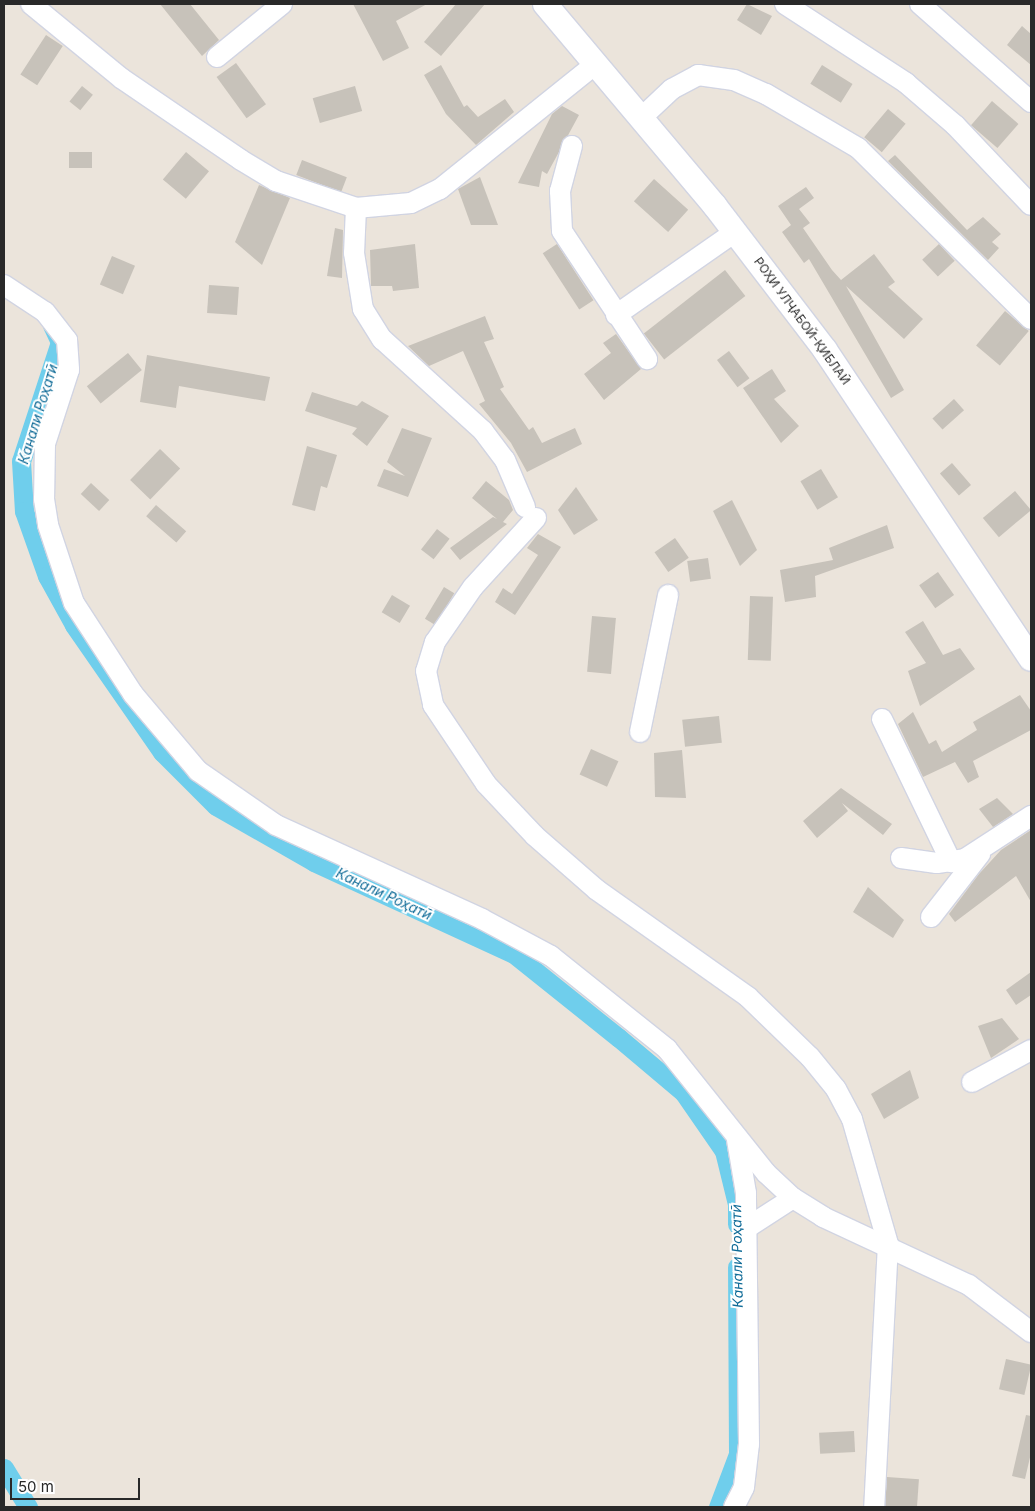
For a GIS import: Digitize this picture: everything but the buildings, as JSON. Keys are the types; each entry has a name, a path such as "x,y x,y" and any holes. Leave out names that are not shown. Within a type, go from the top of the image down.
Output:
{"street":[{"path":"31,4 121,78 241,160 276,181 356,208 411,203 440,189 594,65"},
{"path":"216,57 282,4"},
{"name":"РОҲИ УЛҶАБОЙ-ҚИБЛАӢ","path":"545,4 735,232 825,350 1031,659"},
{"path":"785,4 906,84 955,125 1031,205"},
{"path":"920,4 1031,102"},
{"path":"640,119 672,89 698,75 734,80 766,94 858,148 1031,319"},
{"path":"572,146 560,191 562,231 647,359"},
{"path":"356,208 355,269 364,309 382,339 483,430 505,460 531,513 473,587 435,642 426,672 433,705 486,784 535,836 596,890 748,997 810,1057 852,1119 888,1244 874,1507"},
{"path":"616,315 735,232"},
{"path":"4,285 45,312 67,340 69,370 45,444 44,499 60,567 74,603 103,653 172,744 211,782 276,825 482,918 550,956 667,1050 736,1135 793,1198 823,1217 888,1244 969,1285 1031,1332"},
{"path":"640,732 668,595"},
{"path":"882,719 951,862"},
{"path":"931,917 981,852 1031,816"},
{"path":"901,858 951,862 981,852"},
{"path":"972,1082 1031,1050"},
{"path":"734,1507 744,1487 750,1444 745,1229 746,1193 736,1135"},
{"path":"745,1229 793,1198"}],"waterway":[{"name":"Канали Роҳатӣ","path":"52,325 60,342 21,461 24,511 47,576 74,625 162,752 216,806 314,862 514,954 619,1038 684,1093 724,1151 737,1204 737,1224"},
{"name":"Канали Роҳатӣ","path":"718,1507 738,1454 737,1267"},
{"name":"Канали Роҳатӣ","path":"4,1468 28,1507"}]}
